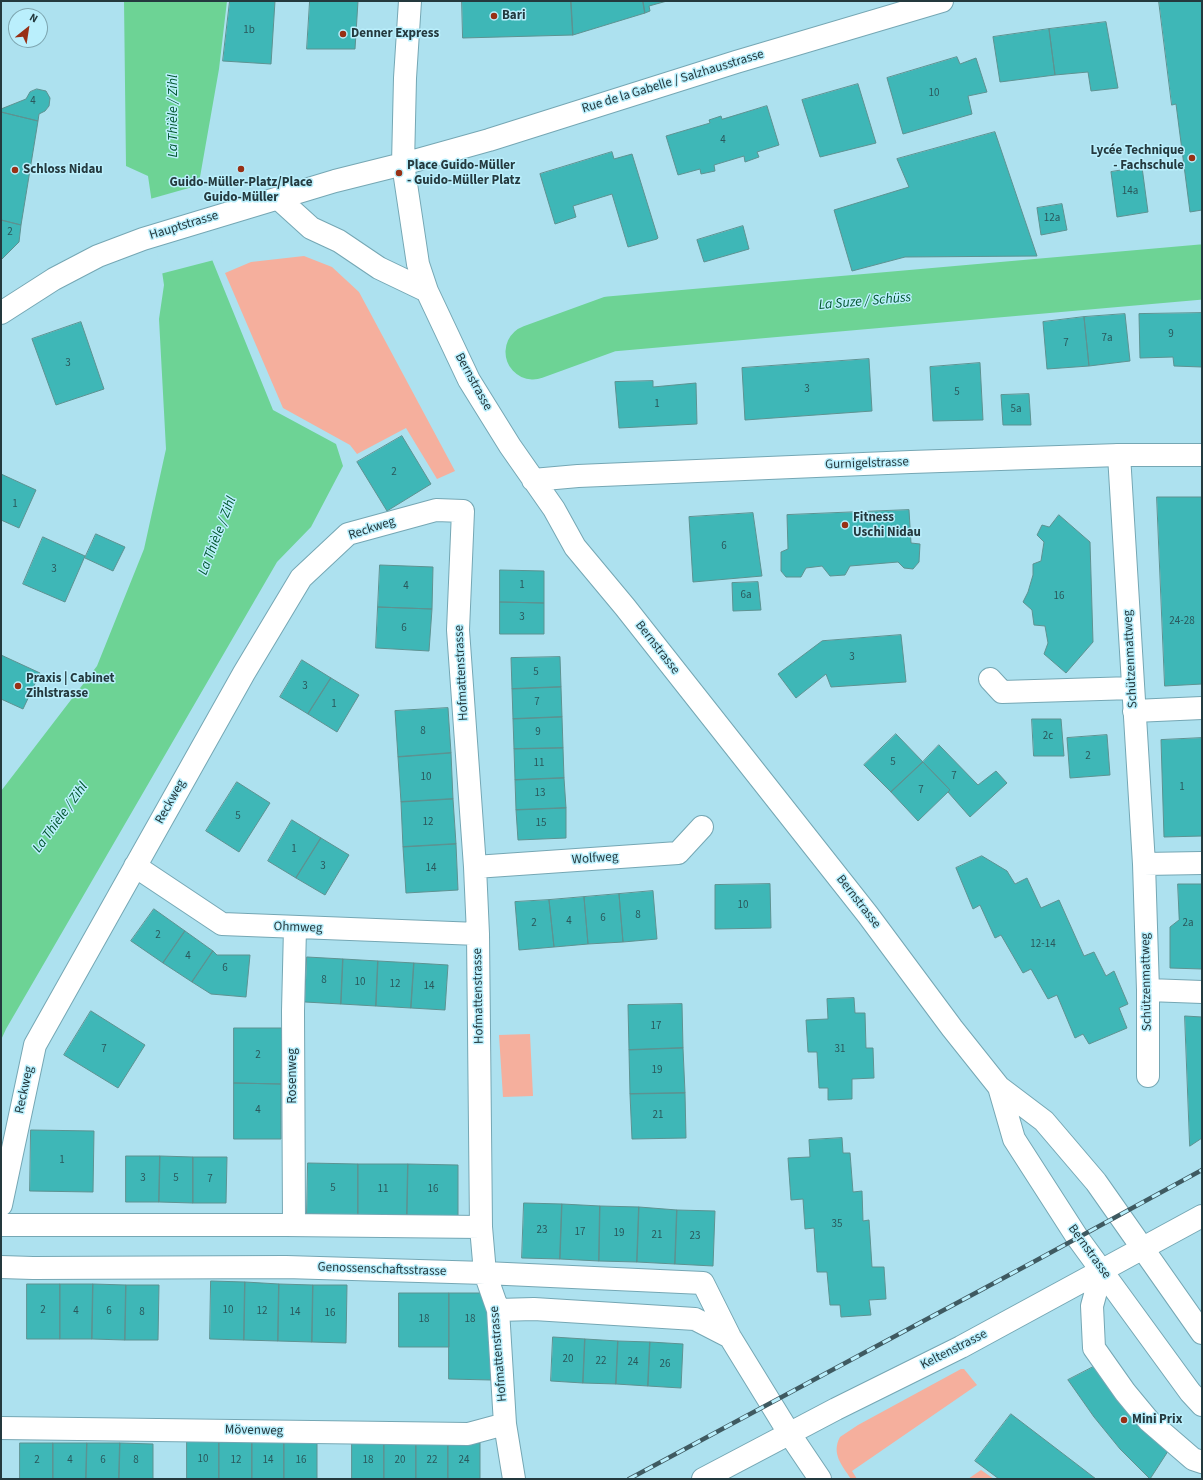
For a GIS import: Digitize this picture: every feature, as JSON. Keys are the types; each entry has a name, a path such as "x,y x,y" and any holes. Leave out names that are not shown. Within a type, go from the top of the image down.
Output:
{"street":[{"name":"Bernstrasse","path":"410,1 405,78 404,164 418,264 427,291 469,380 533,480 554,509 575,547 625,607 863,909 952,1028 999,1086 1044,1121 1096,1182 1202,1333"},
{"name":"Rue de la Gabelle / Salzhausstrasse","path":"404,164 489,140 736,62 942,1"},
{"name":"Hauptstrasse","path":"1,313 54,278 98,256 143,239 335,181 404,164"},
{"path":"279,199 311,228 339,241 379,268 427,291"},
{"name":"Gurnigelstrasse","path":"533,480 578,476 911,462 1119,455 1202,455"},
{"name":"Schützenmattweg","path":"1119,455 1144,864 1148,990 1148,1076"},
{"name":"Reckweg","path":"1,1205 35,1045 244,673 301,578 348,534 436,510 463,511"},
{"name":"Hofmattenstrasse","path":"463,511 458,630 475,866 478,934 481,1227 485,1273 498,1310 505,1424 514,1479"},
{"path":"990,678 1002,692 1133,688"},
{"path":"1134,711 1202,708"},
{"name":"Wolfweg","path":"475,866 678,853 702,827"},
{"path":"1144,864 1202,863"},
{"name":"Ohmweg","path":"135,866 222,924 478,934"},
{"name":"Rosenweg","path":"294,1225 293,1011 295,928"},
{"path":"1148,990 1202,992"},
{"name":"Bernstrasse","path":"999,1086 1014,1139 1077,1237 1102,1269 1190,1392 1202,1405"},
{"name":"Keltenstrasse","path":"703,1479 789,1433 961,1347 1202,1216"},
{"path":"1,1225 294,1225 481,1227"},
{"name":"Genossenschaftsstrasse","path":"1,1266 33,1268 286,1267 485,1273 703,1283 730,1337 789,1433 820,1479"},
{"path":"1102,1269 1092,1306 1094,1348 1125,1392 1149,1421 1192,1459 1202,1462"},
{"path":"498,1310 534,1309 695,1319 730,1337"},
{"name":"Mövenweg","path":"1,1428 468,1434 505,1424"}],"shaded area":[{"path":"304,256 332,267 359,292 455,471 437,479 406,428 357,454 350,445 283,408 225,273 251,262"},
{"path":"530,1034 533,1096 503,1097 499,1035"},
{"path":"961,1369 964,1369 977,1385 852,1471 857,1479 851,1479 841,1464 837,1454 840,1437 858,1425"},
{"path":"981,1470 994,1479 968,1479"}],"water":[{"name":"La Thièle / Zihl","path":"124,1 227,1 219,69 200,177 211,257 273,410 336,444 343,466 311,527 277,562 1,1040 1,791 97,666 144,549 166,449 159,319 164,285 148,176 126,166"}],"pier":[{"path":"203,184 214,260 160,274 150,199"}],"building":[{"path":"230,1 275,1 271,64 223,61"},
{"path":"310,1 358,1 355,49 307,49"},
{"path":"462,1 571,1 573,35 463,38"},
{"path":"571,1 643,1 645,13 573,35"},
{"path":"643,1 667,1 649,6 650,11 645,13"},
{"name":"Lycée Technique - Fachschule","path":"1159,1 1202,1 1202,210 1190,212 1176,104 1172,105"},
{"path":"1106,22 1118,88 1091,91 1088,72 1055,75 1049,29"},
{"path":"1049,29 1055,75 1000,82 993,37"},
{"path":"957,57 960,64 976,58 987,92 968,96 972,114 903,134 887,78"},
{"path":"858,84 876,143 820,157 802,100"},
{"path":"37,89 46,91 50,98 49,106 45,111 39,114 38,121 1,112 1,109 26,99 30,92"},
{"path":"767,106 779,145 757,152 759,157 745,162 744,156 714,165 715,171 701,174 700,169 678,175 666,136 710,123 709,120 721,116 722,119"},
{"name":"Schloss Nidau","path":"1,112 38,121 21,225 1,220"},
{"path":"995,132 1037,256 905,257 852,271 834,210 909,187 897,159"},
{"path":"612,152 614,159 632,154 658,238 657,239 628,247 612,194 573,206 576,217 555,224 540,174"},
{"path":"1142,167 1148,212 1117,217 1111,172"},
{"path":"1062,204 1067,230 1041,235 1037,208"},
{"path":"1,220 21,225 19,242 1,260"},
{"path":"743,226 749,249 704,262 697,240"},
{"path":"1202,313 1202,367 1174,366 1173,357 1140,358 1139,314"},
{"path":"1125,314 1130,361 1089,366 1084,317"},
{"path":"1084,317 1089,366 1047,369 1043,322"},
{"path":"81,322 104,389 56,405 32,339"},
{"path":"869,359 872,411 745,420 742,368"},
{"path":"980,363 983,420 933,421 930,367"},
{"path":"653,381 653,387 696,383 697,424 619,428 615,382"},
{"path":"1029,394 1031,425 1003,425 1001,395"},
{"path":"402,436 431,484 387,511 357,462"},
{"path":"1,474 36,490 19,528 1,520"},
{"path":"1157,497 1202,497 1202,684 1165,686"},
{"path":"909,510 911,543 920,544 919,562 913,569 904,568 898,562 850,566 845,575 830,576 822,566 806,568 801,577 786,577 781,571 781,552 788,549 787,515"},
{"path":"753,513 762,576 693,582 689,517"},
{"path":"1059,515 1090,542 1093,642 1066,673 1044,654 1048,643 1045,626 1034,625 1032,610 1023,602 1028,592 1033,575 1033,564 1041,561 1044,542 1037,535 1042,525 1049,527"},
{"path":"96,534 125,547 113,571 85,558"},
{"path":"43,537 85,556 65,602 23,584"},
{"path":"380,565 433,567 432,609 378,607"},
{"path":"500,570 544,571 544,603 500,602"},
{"path":"758,582 761,610 733,611 732,583"},
{"path":"500,602 544,603 544,634 500,634"},
{"path":"378,607 432,609 429,651 376,648"},
{"path":"901,635 906,682 831,687 826,674 796,698 778,674 822,641"},
{"name":"Praxis | Cabinet Zihlstrasse","path":"1,655 40,673 23,709 1,699"},
{"path":"560,657 561,687 512,689 511,658"},
{"path":"302,660 331,678 308,714 280,697"},
{"path":"331,678 359,695 337,732 308,714"},
{"path":"561,687 562,717 513,719 512,689"},
{"path":"448,708 451,753 398,757 395,711"},
{"path":"562,717 563,748 514,749 513,719"},
{"path":"1032,719 1061,719 1064,756 1034,756"},
{"path":"896,734 923,762 891,792 864,765"},
{"path":"1107,735 1110,775 1070,778 1067,738"},
{"path":"1202,738 1202,836 1164,837 1161,740"},
{"path":"939,745 978,785 996,771 1007,783 970,817 948,792 950,790 923,762"},
{"path":"563,748 564,778 515,780 514,749"},
{"path":"451,753 453,799 401,802 398,757"},
{"path":"923,762 950,790 918,821 891,792"},
{"path":"564,778 566,808 516,810 515,780"},
{"path":"237,782 270,803 239,852 206,831"},
{"path":"453,799 456,844 403,847 401,802"},
{"path":"566,808 566,838 518,840 516,810"},
{"path":"292,820 321,838 296,878 268,861"},
{"path":"321,838 349,855 325,895 296,878"},
{"path":"456,844 458,890 406,893 403,847"},
{"path":"982,856 1007,871 1015,884 1027,878 1041,908 1059,900 1084,956 1094,952 1106,976 1114,971 1128,1004 1119,1008 1127,1028 1089,1044 1083,1034 1075,1038 1057,995 1048,999 1031,969 1023,973 1001,935 995,938 980,905 973,909 956,868"},
{"path":"770,884 771,928 715,929 715,885"},
{"path":"1178,884 1202,884 1202,969 1170,968 1170,927 1179,920"},
{"path":"653,891 657,939 623,942 619,894"},
{"path":"619,894 623,942 588,944 584,897"},
{"path":"584,897 588,944 554,947 549,900"},
{"path":"549,900 554,947 519,950 515,902"},
{"path":"154,909 185,931 163,963 131,941"},
{"path":"185,931 213,951 192,982 163,963"},
{"path":"213,951 217,955 250,955 246,997 211,994 192,982"},
{"path":"307,957 343,959 341,1004 305,1002"},
{"path":"343,959 378,961 376,1006 341,1004"},
{"path":"378,961 414,963 411,1008 376,1006"},
{"path":"414,963 448,965 445,1010 411,1008"},
{"path":"854,998 855,1013 865,1013 866,1048 873,1048 874,1078 852,1079 852,1099 828,1100 828,1088 819,1088 817,1052 808,1052 806,1020 828,1019 827,999"},
{"path":"682,1004 683,1048 629,1050 628,1005"},
{"path":"91,1011 145,1045 118,1088 64,1055"},
{"path":"1185,1016 1202,1017 1202,1138 1190,1146"},
{"path":"234,1028 282,1028 281,1084 234,1083"},
{"path":"683,1048 685,1093 630,1094 629,1050"},
{"path":"234,1083 281,1084 281,1139 234,1139"},
{"path":"685,1093 686,1138 632,1139 630,1094"},
{"path":"31,1130 94,1131 93,1192 30,1191"},
{"path":"842,1138 843,1153 850,1153 853,1192 862,1191 863,1221 869,1220 872,1267 884,1267 886,1299 869,1300 871,1315 841,1317 840,1305 830,1305 827,1272 817,1272 814,1228 805,1229 803,1199 791,1200 788,1158 810,1157 809,1140"},
{"path":"126,1156 160,1156 159,1202 126,1202"},
{"path":"160,1156 193,1157 193,1203 159,1202"},
{"path":"193,1157 227,1157 226,1203 193,1203"},
{"path":"308,1163 358,1164 358,1215 307,1214"},
{"path":"358,1164 408,1164 407,1215 358,1215"},
{"path":"408,1164 458,1165 458,1216 407,1215"},
{"path":"524,1203 562,1204 560,1259 522,1258"},
{"path":"562,1204 600,1206 599,1261 560,1259"},
{"path":"600,1206 639,1207 637,1262 599,1261"},
{"path":"639,1207 677,1210 675,1264 637,1262"},
{"path":"677,1210 715,1211 713,1266 675,1264"},
{"path":"211,1281 245,1282 244,1340 210,1339"},
{"path":"245,1282 279,1284 278,1341 244,1340"},
{"path":"27,1284 60,1284 60,1339 27,1339"},
{"path":"60,1284 93,1284 92,1339 60,1339"},
{"path":"93,1284 126,1285 125,1340 92,1339"},
{"path":"279,1284 313,1285 312,1342 278,1341"},
{"path":"126,1285 159,1285 158,1340 125,1340"},
{"path":"313,1285 347,1285 346,1343 312,1342"},
{"path":"399,1293 449,1293 449,1347 399,1347"},
{"path":"449,1293 491,1293 491,1380 449,1379"},
{"path":"553,1337 585,1339 583,1383 551,1381"},
{"path":"585,1339 618,1341 616,1384 583,1383"},
{"path":"618,1341 650,1342 648,1386 616,1384"},
{"path":"650,1342 683,1344 681,1388 648,1386"},
{"path":"1099,1364 1172,1445 1150,1479 1120,1449 1094,1417 1068,1380"},
{"path":"1011,1414 1096,1479 999,1479 975,1461"},
{"path":"187,1441 219,1442 219,1479 187,1479"},
{"path":"219,1442 252,1442 252,1479 219,1479"},
{"path":"252,1442 284,1442 284,1479 252,1479"},
{"path":"284,1442 317,1442 317,1479 284,1479"},
{"path":"20,1443 53,1443 53,1479 20,1479"},
{"path":"53,1443 87,1443 86,1479 53,1479"},
{"path":"87,1443 120,1443 119,1479 86,1479"},
{"path":"120,1443 153,1444 153,1479 119,1479"},
{"path":"352,1443 384,1443 384,1479 352,1479"},
{"path":"384,1443 416,1443 416,1479 384,1479"},
{"path":"416,1443 448,1443 448,1479 416,1479"},
{"path":"448,1443 480,1443 480,1479 448,1479"}],"waterway":[{"name":"La Suze / Schüss","path":"533,352 610,324 1202,272"}],"railway":[{"path":"629,1479 1202,1170"}],"place":[{"name":"Bari","path":"494,16"},
{"name":"Denner Express","path":"343,34"},
{"name":"Lycée Technique - Fachschule","path":"1192,158"},
{"name":"Guido-Müller-Platz/Place Guido-Müller","path":"241,169"},
{"name":"Schloss Nidau","path":"15,170"},
{"name":"Place Guido-Müller - Guido-Müller Platz","path":"399,173"},
{"name":"Fitness Uschi Nidau","path":"845,525"},
{"name":"Praxis | Cabinet Zihlstrasse","path":"18,686"},
{"name":"Mini Prix","path":"1124,1420"}]}
